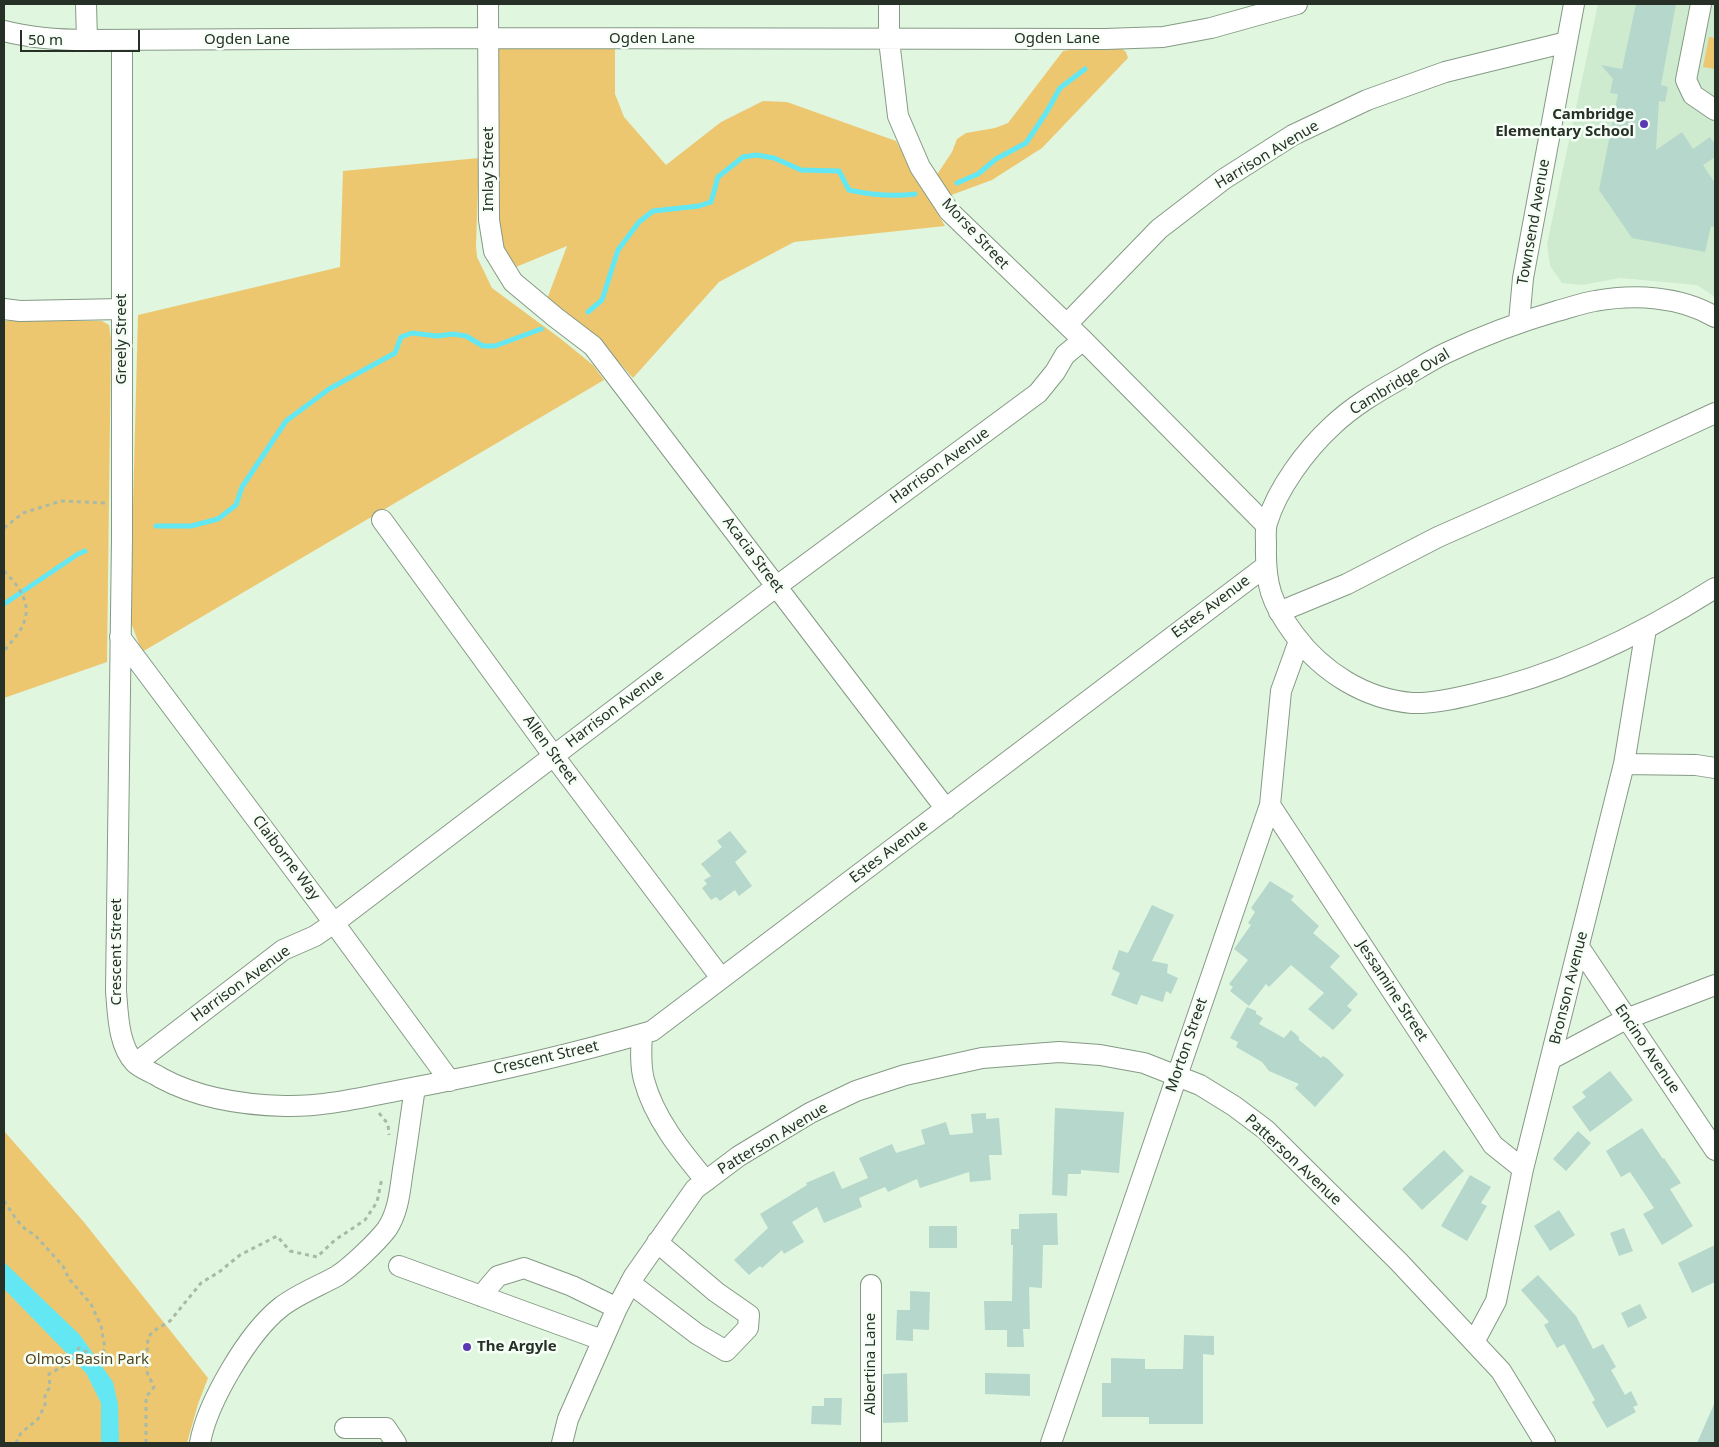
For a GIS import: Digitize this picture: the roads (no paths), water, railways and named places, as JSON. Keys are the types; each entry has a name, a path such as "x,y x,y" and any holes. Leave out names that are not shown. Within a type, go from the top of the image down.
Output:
{"street":[{"path":"86,4 86,40"},
{"name":"Imlay Street","path":"488,4 489,220 494,251 513,282 548,311"},
{"name":"Morse Street","path":"889,4 889,40 898,116 920,167 949,211 1083,340"},
{"name":"Ogden Lane","path":"4,31 24,36 58,40 488,38 1105,39 1163,37 1211,28 1295,4"},
{"name":"Townsend Avenue","path":"1519,322 1523,278 1574,4"},
{"path":"1701,4 1686,80 1693,95 1715,110"},
{"name":"Greely Street","path":"120,637 122,540 122,40"},
{"name":"Harrison Avenue","path":"1067,324 1159,229 1224,179 1294,136 1367,100 1445,72 1567,42"},
{"name":"Cambridge Oval","path":"1715,317 1676,302 1644,298 1593,301 1519,322 1445,353 1370,396 1350,410 1320,438 1282,489 1266,525 1266,566 1273,603 1299,641 1331,672 1352,686 1385,698 1414,703 1464,697 1502,688 1575,661 1646,629 1715,588"},
{"path":"4,309 122,310"},
{"name":"Acacia Street","path":"548,311 593,346 946,809"},
{"path":"1083,340 1266,525"},
{"name":"Harrison Avenue","path":"136,1063 283,950 315,936 334,923 777,586 1038,393 1055,372 1064,355 1083,340"},
{"path":"1280,612 1347,584 1446,533 1715,413"},
{"name":"Allen Street","path":"382,520 553,755 721,978"},
{"name":"Estes Avenue","path":"642,1034 652,1031 1266,566"},
{"name":"Bronson Avenue","path":"1474,1342 1496,1301 1523,1169 1624,764 1646,629"},
{"name":"Claiborne Way","path":"120,637 450,1081"},
{"name":"Crescent Street","path":"120,637 116,991 118,1019 125,1046 136,1063"},
{"name":"Morton Street","path":"1051,1443 1270,805 1281,691 1299,641"},
{"path":"1624,764 1696,765 1715,768"},
{"name":"Jessamine Street","path":"1270,805 1493,1145 1523,1169"},
{"name":"Encino Avenue","path":"1579,947 1715,1150"},
{"path":"1551,1059 1626,1019 1715,986"},
{"path":"642,1034 640,1054 644,1080 656,1112 680,1149 706,1181"},
{"name":"Crescent Street","path":"415,1088 642,1034"},
{"name":"Patterson Avenue","path":"562,1443 568,1420 602,1340 630,1283 695,1190 706,1181 740,1156 810,1113 856,1091 905,1075 982,1058 1059,1052 1100,1055 1135,1061 1177,1075 1200,1085 1234,1106 1266,1130 1399,1262 1500,1371 1545,1443"},
{"path":"136,1063 176,1086 222,1099 251,1104 287,1106 356,1099 415,1088 398,1204 387,1229 364,1253 339,1274 280,1308 261,1326 221,1387 200,1443"},
{"path":"630,1283 697,1334 726,1351 748,1328 748,1315 716,1292 657,1242"},
{"path":"400,1266 602,1340"},
{"path":"481,1296 498,1276 524,1268 572,1286 617,1308"},
{"name":"Albertina Lane","path":"871,1285 871,1443"},
{"path":"345,1428 386,1428 396,1443"}],"water":[{"path":"4,1262 80,1335 113,1382 118,1404 119,1443 101,1443 101,1403 86,1373 4,1289"}],"waterway":[{"path":"957,183 978,174 996,159 1026,143 1060,88 1085,69"},
{"path":"588,312 602,300 618,250 639,222 653,211 699,206 711,202 718,177 743,157 756,155 774,158 801,170 839,171 849,190 882,195 915,194"},
{"path":"156,526 191,526 218,519 236,505 242,487 286,421 329,389 395,353 401,337 412,333 437,336 453,334 466,336 483,346 495,346 541,329"},
{"path":"4,604 85,551"}],"place":[{"name":"Cambridge Elementary School","path":"1644,124"},
{"name":"The Argyle","path":"467,1347"}],"park label":[{"name":"Olmos Basin Park","path":"87,1360"}]}
